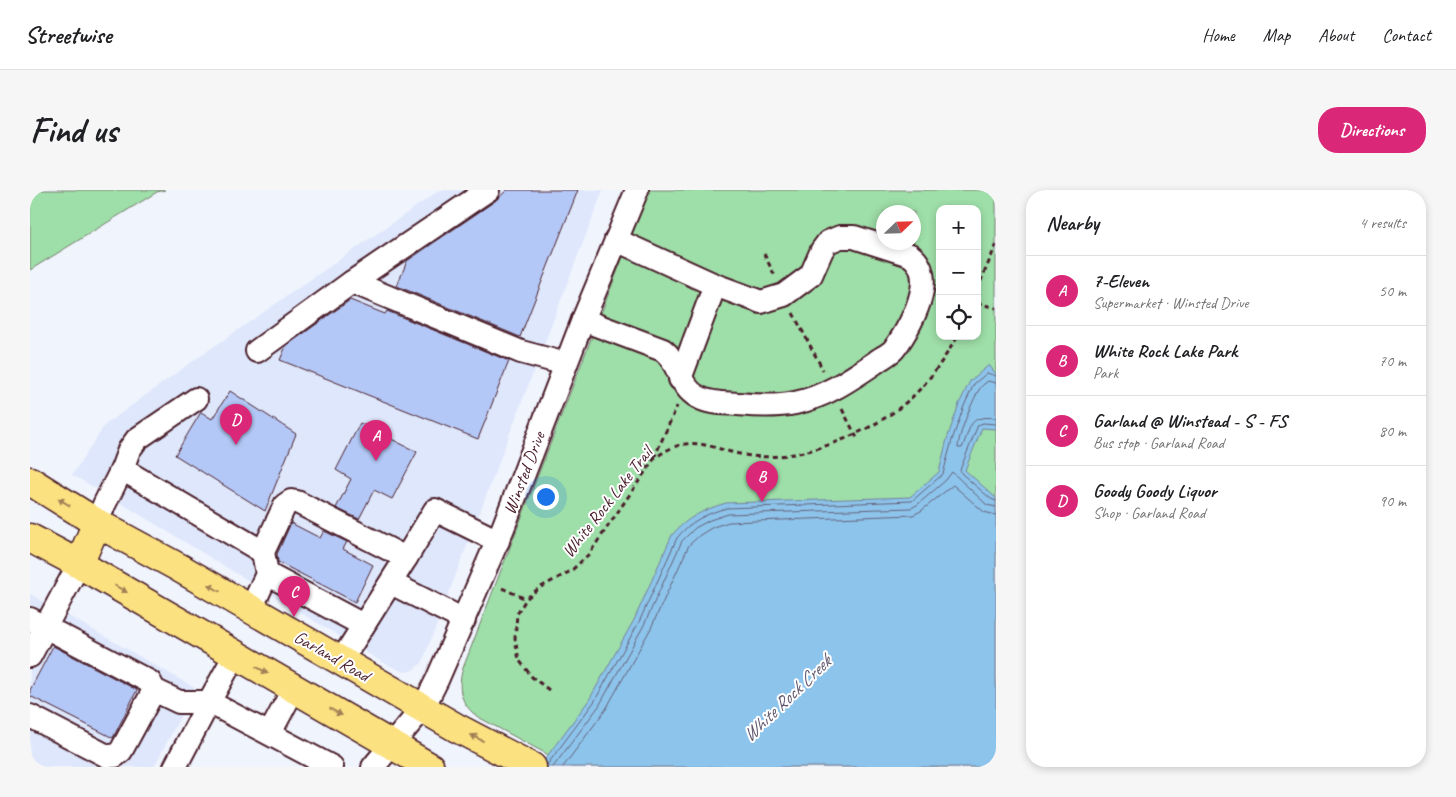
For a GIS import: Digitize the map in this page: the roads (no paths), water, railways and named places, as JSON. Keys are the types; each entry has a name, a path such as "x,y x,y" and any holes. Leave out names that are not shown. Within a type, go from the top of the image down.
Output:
{"main road":[{"name":"Garland Road","path":"30,481 97,522 521,761"},
{"path":"79,564 97,522"},
{"path":"30,538 79,564 430,767"}],"street":[{"path":"257,351 352,282 488,190"},
{"name":"Winsted Drive","path":"373,767 424,708 498,541 583,320 637,190"},
{"path":"583,320 663,350 671,356 680,379 696,397 707,402 768,407 810,399 832,389 854,378 893,350 917,310 924,285 922,270 915,258 910,255 854,236 840,237 828,242 822,250 811,275 784,295 761,302 715,285 616,240"},
{"path":"352,282 521,352 566,364"},
{"path":"680,379 715,285"},
{"path":"97,522 129,450 137,439 196,398"},
{"path":"122,469 263,552"},
{"path":"251,609 267,574 263,552 285,505 291,501 297,502 406,558"},
{"path":"341,661 435,510 498,541"},
{"path":"30,656 38,623 79,564"},
{"path":"267,574 363,625"},
{"path":"390,583 464,620"},
{"path":"38,623 150,682 154,690 180,702 209,702 332,767"},
{"path":"175,767 235,655"},
{"path":"270,733 294,688"},
{"path":"30,716 107,756 115,756 121,751 154,690"}],"water":[{"name":"White Rock Creek","path":"989,365 996,374 996,429 982,428 965,470 996,498 996,767 539,767 589,700 634,620 672,535 677,529 703,511 726,503 910,497 939,472 947,439 959,404 970,381"}],"place":[{"name":"Goody Goody Liquor","path":"236,445"},
{"name":"7-Eleven","path":"376,461"},
{"name":"White Rock Lake Park","path":"762,502"},
{"name":"Garland @ Winstead - S - FS","path":"294,617"}]}
